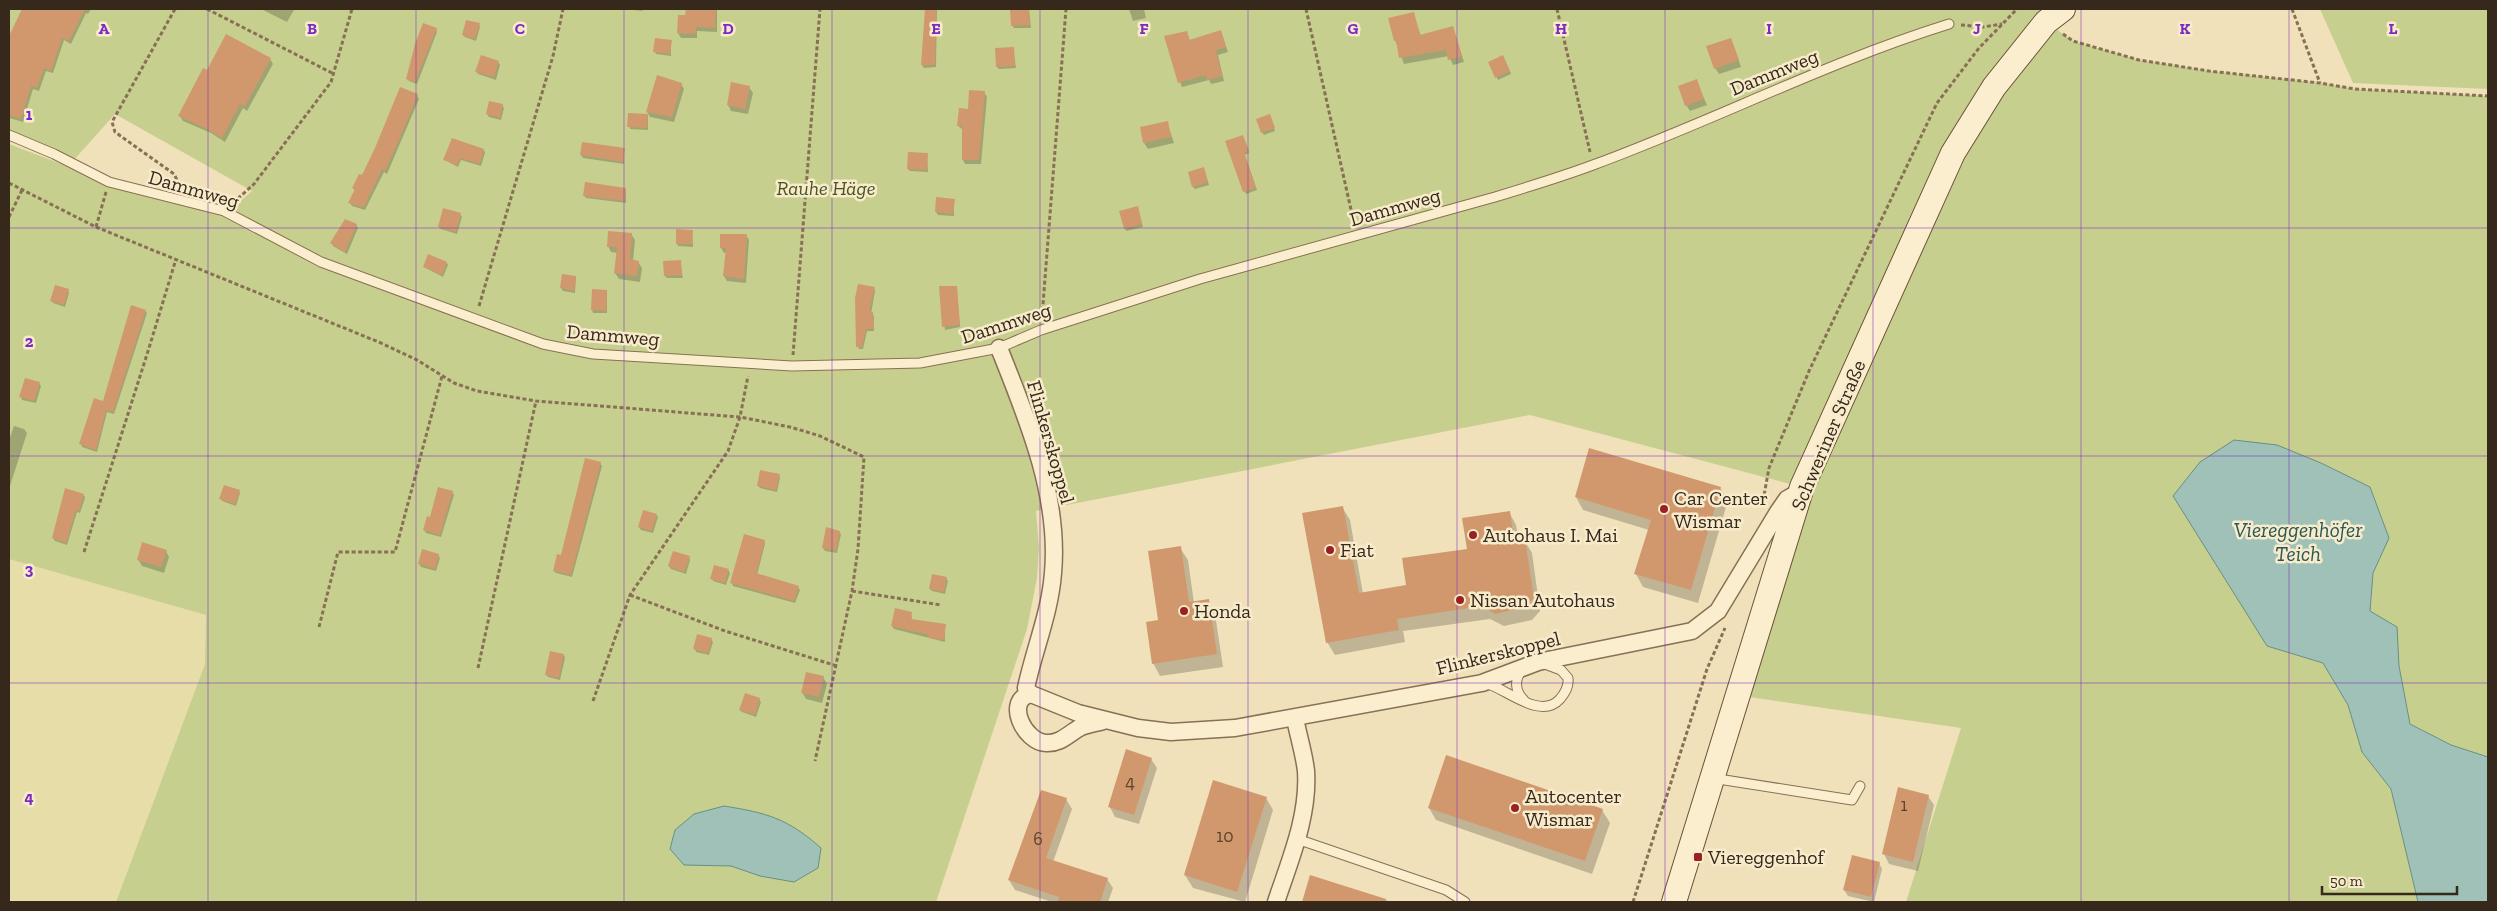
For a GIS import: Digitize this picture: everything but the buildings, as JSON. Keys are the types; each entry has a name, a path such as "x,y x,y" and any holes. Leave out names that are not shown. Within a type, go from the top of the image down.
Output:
{"main road":[{"name":"Schweriner Straße","path":"1674,902 1801,491 1953,153 1994,87 2054,16"}],"street":[{"name":"Flinkerskoppel","path":"1000,348 1030,430 1043,476 1052,526 1053,574 1048,603 1026,688 1031,694 1078,713 1138,728 1172,732 1236,728 1295,718 1482,683 1531,665 1692,631 1718,612 1778,512 1787,499 1801,491"},
{"name":"Flinkerskoppel","path":"1031,694 1024,695 1021,699 1018,714 1026,732 1036,740 1044,743 1056,742 1082,726 1106,720"},
{"path":"1276,902 1297,839 1306,796 1306,771 1295,718"}],"lane":[{"name":"Dammweg","path":"9,134 109,182 158,196 224,211 322,262 384,283 513,335 568,351 792,366 920,363 1000,348 1041,330 1200,279 1495,197 1593,165 1892,42 1949,24"},
{"path":"1482,683 1502,689 1529,704 1539,707 1554,704 1568,687 1568,678 1565,673 1556,667 1531,665 1519,674 1516,684 1521,697 1529,704"},
{"path":"1712,778 1852,800 1860,786"},
{"path":"1297,839 1430,884 1462,900"}],"path":[{"path":"158,196 169,193 174,188 177,180 174,174 115,132 112,122 175,9"},
{"path":"207,9 334,74"},
{"path":"224,211 254,184 334,74 352,9"},
{"path":"475,320 553,56 563,9"},
{"path":"792,366 820,9"},
{"path":"1041,330 1066,9"},
{"path":"1306,9 1357,236"},
{"path":"1557,9 1593,165"},
{"path":"1762,505 1769,468 1809,371 1938,103 1979,48 2017,9"},
{"path":"2292,9 2320,83"},
{"path":"2054,16 2073,41 2139,60 2355,89 2488,96"},
{"path":"1949,24 1984,27 2002,24"},
{"path":"96,227 109,182"},
{"path":"9,183 96,227 381,342 454,383 477,391 536,401 740,417 820,436 864,457 858,549 852,591 815,761"},
{"path":"9,217 22,190"},
{"path":"84,552 150,348 176,259"},
{"path":"593,700 630,595 728,452 740,417 751,362"},
{"path":"319,627 338,552 395,552 442,376"},
{"path":"478,668 536,401"},
{"path":"852,591 941,606"},
{"path":"630,595 734,634 837,666"},
{"path":"1633,902 1707,669 1725,628 1725,617 1718,612"}],"shaded area":[{"path":"9,559 206,615 205,664 116,902 9,902"}],"green space":[{"name":"Rauhe Häge","path":"9,9 2063,9 2046,22 2073,41 2139,60 2209,71 2320,83 2355,89 2488,96 2488,757 2451,745 2410,724 2399,666 2397,628 2370,611 2373,573 2389,538 2370,487 2321,463 2277,445 2267,646 2323,663 2348,705 2362,752 2391,789 2418,902 1906,902 1961,728 1736,695 1802,487 1530,415 1036,511 1039,547 1037,578 1027,629 936,902 116,902 205,664 206,615 9,559 9,144 109,182 223,211 238,203 252,191 115,114 72,162 9,135"},
{"path":"2320,9 2488,9 2488,89 2353,83"}],"water":[{"name":"Viereggenhöfer Teich","path":"2234,440 2277,445 2321,463 2370,487 2389,538 2373,573 2370,611 2397,627 2399,666 2410,724 2451,745 2488,757 2488,902 2418,902 2391,789 2362,752 2348,705 2323,663 2267,646 2173,496 2200,462"},
{"path":"724,806 765,814 798,830 821,848 818,868 794,882 760,876 731,866 684,865 670,849 675,830 694,814"}],"place":[{"name":"Car Center Wismar","path":"1664,509"},
{"name":"Autohaus I. Mai","path":"1473,535"},
{"name":"Fiat","path":"1330,550"},
{"name":"Nissan Autohaus","path":"1460,600"},
{"name":"Honda","path":"1184,611"},
{"name":"Autocenter Wismar","path":"1515,808"},
{"name":"Viereggenhof","path":"1698,857"}]}
